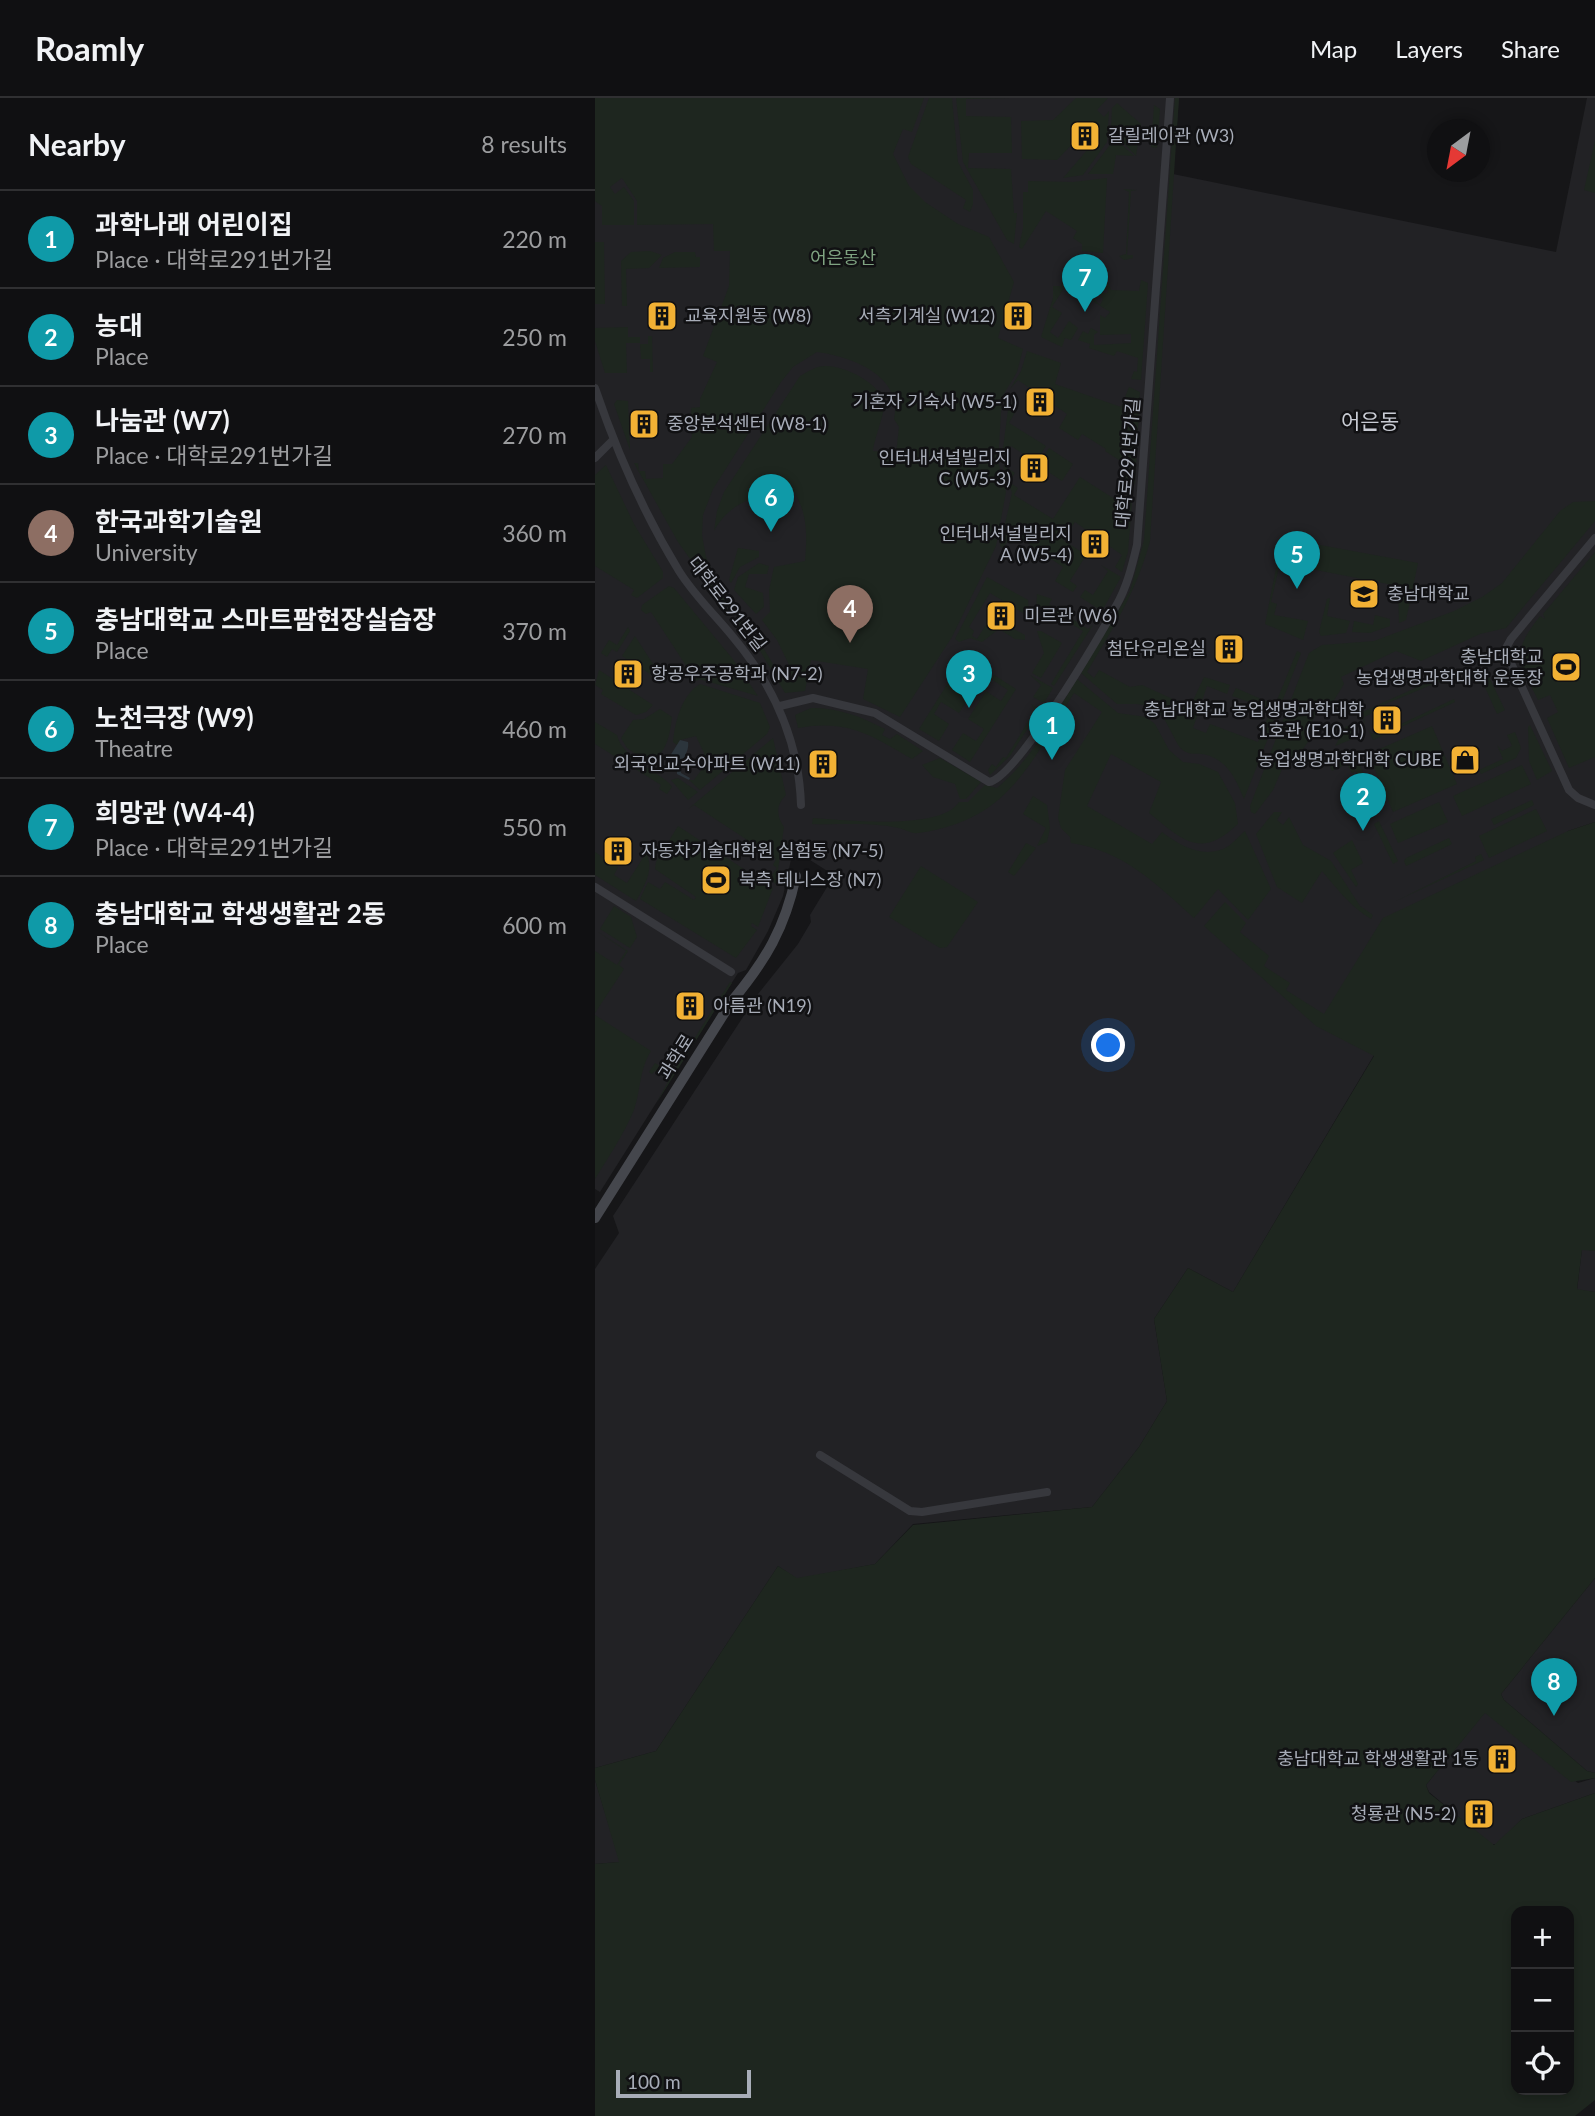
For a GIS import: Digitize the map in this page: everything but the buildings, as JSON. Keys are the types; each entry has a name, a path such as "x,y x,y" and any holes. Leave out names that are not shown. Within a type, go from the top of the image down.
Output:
{"street":[{"name":"대학로291번가길","path":"780,706 813,698 874,713 989,782 1004,776 1027,749 1117,606 1129,578 1137,545 1170,98"},
{"name":"대학로291번길","path":"595,388 599,414 613,440 637,499 680,571 755,665 780,706 794,752 801,805"},
{"path":"595,458 613,440"},
{"path":"1592,804 1569,790 1505,650 1511,639 1595,537"},
{"name":"과학로","path":"595,1218 732,1001 756,972 778,937 796,876"},
{"path":"595,887 731,972"},
{"path":"820,1455 910,1511 922,1512 1047,1492"}],"shaded area":[{"path":"595,98 1179,98 1173,174 1556,252 1587,98 1595,98 1595,822 1568,831 1374,1055 1233,1292 1188,1268 1154,1319 1167,1401 1139,1447 1092,1507 913,1524 875,1564 797,1579 778,1566 656,1751 595,1768 595,1269 619,1233 613,1216 758,994 798,944 811,922 810,915 832,879 829,872 810,860 808,847 794,846 783,896 768,931 746,970 738,973 600,1192 595,1189"},
{"path":"680,740 688,742 681,773 690,778 689,780 677,774 677,765 671,762 670,756"},
{"path":"1582,1249 1595,1251 1595,1292 1577,1290"},
{"path":"1595,1578 1595,1773 1587,1771 1504,1700 1501,1694"},
{"path":"1485,1712 1578,1783 1595,1778 1595,1793 1522,1819 1497,1844 1491,1844 1429,1792 1426,1785"},
{"path":"595,1780 620,1862 595,1864"}],"green space":[{"name":"어은동산","path":"595,98 924,98 912,132 903,129 893,154 909,186 925,202 958,224 989,237 1014,282 998,338 1023,349 1017,372 1002,397 998,461 1006,492 996,546 952,637 900,717 863,699 868,669 811,660 805,691 785,693 756,644 737,623 740,620 764,649 781,678 792,671 777,640 762,620 770,612 769,590 774,567 805,561 804,517 794,492 758,496 748,500 729,512 714,531 724,492 800,376 826,366 852,372 869,383 884,403 873,451 896,454 899,427 894,419 895,404 891,391 883,380 860,364 817,352 793,367 781,382 713,489 703,515 702,535 706,557 725,600 725,608 678,542 634,463 638,463 639,471 645,471 646,479 663,478 663,464 672,464 692,437 691,408 700,407 700,399 717,362 703,356 729,286 730,251 714,251 713,224 637,225 637,201 622,178 610,187 615,194 624,187 634,201 634,225 602,225 602,206 595,201"},
{"path":"929,98 952,98 958,162 973,190 970,212 963,208 966,200 911,164 908,157"},
{"path":"956,98 1010,98 966,99 966,116 1011,117 1012,153 969,153 968,168 1011,169 1014,213 1017,213 1014,244 1007,240 963,162"},
{"path":"1076,98 1108,98 1097,110 1104,117 1109,111 1107,142 1083,175 1063,178 1095,141 1085,131 1057,160 1022,159 1021,121 1053,120"},
{"path":"1175,98 1179,98 1150,541 1131,593 1087,672 1094,678 1099,670 1130,687 1142,685 1190,707 1204,677 1230,685 1227,694 1207,686 1193,728 1206,733 1210,724 1258,742 1268,717 1273,719 1274,723 1244,799 1235,779 1221,762 1207,755 1182,750 1155,708 1117,704 1081,673 1130,591 1144,540"},
{"path":"1117,103 1141,124 1136,156 1111,130 1112,108"},
{"path":"1154,105 1160,109 1157,148 1151,147"},
{"path":"1115,138 1134,156 1116,155 1113,174 1088,174"},
{"path":"1595,141 1595,193 1584,190"},
{"path":"1107,178 1103,253 1082,251 1082,244 1073,238 1077,231 1046,211 1022,249 1019,247 1023,228 1023,192 1028,192 1028,181 1073,182"},
{"path":"1123,189 1137,190 1131,191 1127,255 1133,255 1133,258 1124,260 1119,256 1126,254 1129,192"},
{"path":"595,242 604,242 605,304 595,304"},
{"path":"650,251 662,255 649,268 626,269 627,306 622,306 621,261 631,252"},
{"path":"675,252 695,252 696,257 700,257 700,267 659,268 663,258"},
{"path":"1141,280 1148,283 1141,380 1131,379 1134,371 1137,372 1138,358 1117,351 1114,356 1089,348 1090,344 1078,340 1083,331 1088,334 1091,328 1098,332 1094,335 1094,345 1131,343 1131,334 1100,335 1100,315 1105,318 1110,312 1091,300 1091,288 1093,298 1100,305 1103,299 1099,293 1107,293 1108,290 1099,290 1099,282 1108,282 1111,290 1139,291"},
{"path":"1062,281 1064,288 1052,307 1062,313 1050,332 1058,338 1069,321 1078,328 1071,340 1065,338 1062,347 1041,337 1053,298 1053,286 1061,286"},
{"path":"628,327 628,337 640,337 640,343 626,343 627,373 605,373 595,341 595,328"},
{"path":"648,336 652,336 653,372 650,372 650,359 641,359 640,344 648,344"},
{"path":"1027,351 1061,363 1055,384 1121,407 1129,387 1140,392 1135,484 1123,480 1130,467 1105,451 1106,449 1082,434 1078,440 1059,428 1067,414 1018,380 1010,389 1021,371"},
{"path":"617,400 628,401 630,450 614,404"},
{"path":"1009,402 1018,407 1009,423 1046,446 1036,462 1011,446 1002,456"},
{"path":"1049,448 1073,464 1062,481 1038,465"},
{"path":"606,465 634,524 663,572 663,578 637,598 631,595 634,590 595,566 595,475"},
{"path":"1003,465 1015,473 1009,482 1018,488 1014,495 1053,519 1080,477 1124,505 1128,499 1132,502 1128,552 1122,572 1115,567 1122,555 1075,522 1063,540 1094,560 1085,557 1070,581 1077,586 1073,592 1055,581 1063,567 1013,533 1003,548 1000,546 1012,493"},
{"path":"1595,501 1595,521 1506,628 1480,634 1421,661 1396,651 1341,677 1344,684 1333,702 1320,708 1304,735 1310,739 1299,755 1285,762 1273,790 1255,814 1251,812 1250,806 1309,653 1322,645 1374,641 1454,611 1482,597 1502,583 1560,511 1573,502"},
{"path":"1282,538 1418,563 1406,620 1399,623 1398,591 1392,591 1393,585 1280,563 1271,602 1277,604 1274,615 1308,621 1303,640 1265,624"},
{"path":"738,548 759,551 759,557 740,567 731,583 729,580"},
{"name":"충남대학교 농업생명과학대학 운동장","path":"1595,552 1595,757 1569,768 1547,718 1558,712 1550,695 1538,700 1520,657 1530,629 1540,616 1545,619 1543,614"},
{"path":"759,563 769,566 767,574 749,574 745,587 763,593 764,607 756,614 734,590 738,577"},
{"path":"1101,565 1121,577 1102,611 1080,597 1085,590 1093,595 1108,571"},
{"path":"987,577 1028,600 1029,612 1026,615 990,593 969,627 974,631 972,636 977,639 991,617 1025,635 1025,640 1015,639 999,629 982,642 970,638 959,642 955,639"},
{"path":"669,586 674,588 732,658 758,696 699,679 696,681 651,612 646,614 641,610 642,605"},
{"path":"1037,594 1052,599 1049,604 1088,629 1093,625 1054,686 1051,684 1083,631 1057,615 1051,615 1043,606 1036,612"},
{"path":"1330,598 1327,616 1350,621 1346,633 1321,636 1319,632 1327,599"},
{"path":"1375,615 1390,619 1390,626 1370,633 1352,632 1354,621 1373,625"},
{"path":"628,627 630,631 617,652 612,649 607,657 601,653 609,640 617,645"},
{"path":"1037,631 1062,643 1041,678 1032,673 1044,653"},
{"path":"635,636 666,684 622,656"},
{"path":"1297,651 1301,653 1278,712 1232,696 1236,688 1275,705"},
{"path":"965,656 987,670 984,674 966,663 959,674 977,685 959,713 941,702 934,714 949,724 939,741 919,729"},
{"path":"599,670 653,705 646,712 636,715 601,694 603,690 595,685"},
{"path":"1487,673 1505,710 1497,714 1480,676"},
{"path":"994,675 1016,689 970,762 952,750 963,733 976,741 984,729 968,719 986,691 1001,701 1008,690 991,679"},
{"path":"1030,675 1053,688 1044,703 1033,697 1041,685"},
{"path":"1442,676 1443,680 1371,710 1372,713 1364,717 1365,724 1360,713"},
{"path":"1077,679 1118,713 1146,717 1155,724 1169,750 1183,762 1199,764 1218,772 1235,803 1238,824 1213,841 1202,843 1182,838 1149,813 1161,782 1111,754 1087,806 1152,844 1162,832 1191,849 1215,851 1229,846 1245,831 1271,889 1248,920 1218,889 1194,918 1138,870 1107,853 1071,843 1058,818 1065,770 1102,712 1074,693 1030,764 1014,784 996,802 975,816 949,826 918,833 877,825 812,824 813,818 891,822 933,817 949,811 959,802 968,802 985,785 997,788 1010,777 1031,751"},
{"path":"700,684 760,703 770,727 767,734 700,790 689,780 694,780 705,765 704,753 696,736 680,740 677,745 673,742 677,718 684,702"},
{"path":"1454,699 1455,702 1373,740 1368,729 1372,734 1380,730 1382,733"},
{"path":"1031,704 1040,710 1010,756 990,775 988,770 992,764 996,767 1003,757 1006,758 1035,710"},
{"path":"811,708 830,709 858,717 885,729 882,735 890,739 897,734 923,751 912,759 858,731 831,726 798,728 795,715"},
{"path":"660,709 672,717 670,730 664,749 649,763 627,748 621,738 633,720 644,719"},
{"path":"595,722 617,735 631,756 669,783 672,787 667,794 659,789 661,785 595,744"},
{"path":"1530,725 1552,771 1537,780 1529,761"},
{"path":"1346,726 1350,726 1355,738 1335,746"},
{"path":"1432,726 1457,784 1393,812 1368,754"},
{"path":"1515,732 1521,748 1516,758 1481,774 1479,770 1503,759 1497,745 1502,751 1512,746 1507,735"},
{"path":"773,738 786,795 778,810 784,827 776,884 769,879 777,868 773,865 776,859 694,805 688,809"},
{"path":"1355,755 1380,808 1374,811 1356,771 1352,773 1347,764 1332,771 1330,766"},
{"path":"940,758 981,782 966,799 960,799 955,784 933,777 922,765"},
{"path":"1522,765 1531,784 1462,816 1453,796"},
{"path":"678,778 698,792 688,800 671,780"},
{"path":"1033,796 1047,805 1050,828 1047,842 1037,846 1046,828 1023,814"},
{"path":"1532,800 1534,805 1494,825 1491,819"},
{"path":"1439,802 1448,822 1398,843 1390,824"},
{"path":"1536,809 1547,831 1489,858 1479,836"},
{"path":"1274,812 1282,812 1277,820 1283,825 1289,817 1303,845 1331,861 1360,906 1373,915 1371,919 1350,903 1322,871 1302,903 1277,887 1256,834"},
{"path":"1379,821 1398,861 1393,864 1374,824"},
{"path":"1595,822 1595,1251 1582,1250 1577,1289 1595,1292 1595,1578 1501,1694 1504,1700 1587,1771 1595,1773 1595,1778 1571,1782 1485,1713 1426,1785 1429,1793 1494,1845 1522,1819 1595,1793 1595,2100 1575,2116 595,2116 595,1864 619,1862 595,1780 595,1768 656,1751 778,1566 797,1578 875,1564 913,1525 1092,1507 1139,1447 1167,1401 1154,1319 1188,1268 1233,1292 1374,1056 1316,1026 1204,926 1225,902 1246,923 1240,932 1269,956 1264,966 1290,983 1286,990 1324,1014 1383,918 1568,831"},
{"path":"678,826 773,888 758,927 752,923 751,926 757,930 736,958 640,899 648,882 660,889 665,882 694,900 696,897 655,869 656,862"},
{"path":"1449,838 1452,844 1406,866 1406,858"},
{"path":"1352,840 1363,863 1351,870 1358,884 1356,887 1333,853"},
{"path":"1026,843 1036,848 1014,876 1008,872"},
{"path":"595,852 618,867 614,875 627,883 646,853 649,871 636,901 595,875"},
{"path":"1481,854 1484,860 1396,901 1476,861 1475,857"},
{"path":"921,866 978,902 947,947 940,948 889,917"},
{"path":"614,906 631,917 637,937 630,948 600,929"},
{"path":"598,932 628,951 619,965 624,969 595,1013 595,951 617,965 626,951"},
{"path":"730,982 732,983 656,1104 669,1080 655,1071 652,1074 649,1072 655,1063 672,1074"},
{"path":"595,1015 651,1051 644,1065 634,1110 595,1179"}],"place":[{"name":"갈릴레이관 (W3)","path":"1085,136"},
{"name":"희망관 (W4-4)","path":"1085,312"},
{"name":"교육지원동 (W8)","path":"662,316"},
{"name":"서측기계실 (W12)","path":"1018,316"},
{"name":"기혼자 기숙사 (W5-1)","path":"1040,402"},
{"name":"중앙분석센터 (W8-1)","path":"644,424"},
{"name":"인터내셔널빌리지 C (W5-3)","path":"1034,468"},
{"name":"노천극장 (W9)","path":"771,532"},
{"name":"인터내셔널빌리지 A (W5-4)","path":"1095,544"},
{"name":"충남대학교 스마트팜현장실습장","path":"1297,589"},
{"name":"충남대학교","path":"1364,594"},
{"name":"미르관 (W6)","path":"1001,616"},
{"name":"한국과학기술원","path":"850,643"},
{"name":"첨단유리온실","path":"1229,649"},
{"name":"충남대학교 농업생명과학대학 운동장","path":"1566,667"},
{"name":"항공우주공학과 (N7-2)","path":"628,674"},
{"name":"나눔관 (W7)","path":"969,708"},
{"name":"충남대학교 농업생명과학대학 1호관 (E10-1)","path":"1387,720"},
{"name":"과학나래 어린이집","path":"1052,760"},
{"name":"농업생명과학대학 CUBE","path":"1465,760"},
{"name":"외국인교수아파트 (W11)","path":"823,764"},
{"name":"농대","path":"1363,831"},
{"name":"자동차기술대학원 실험동 (N7-5)","path":"618,851"},
{"name":"북측 테니스장 (N7)","path":"716,880"},
{"name":"아름관 (N19)","path":"690,1006"},
{"name":"충남대학교 학생생활관 2동","path":"1554,1716"},
{"name":"충남대학교 학생생활관 1동","path":"1502,1759"},
{"name":"청룡관 (N5-2)","path":"1479,1814"}],"district":[{"name":"어은동","path":"1370,422"}]}
